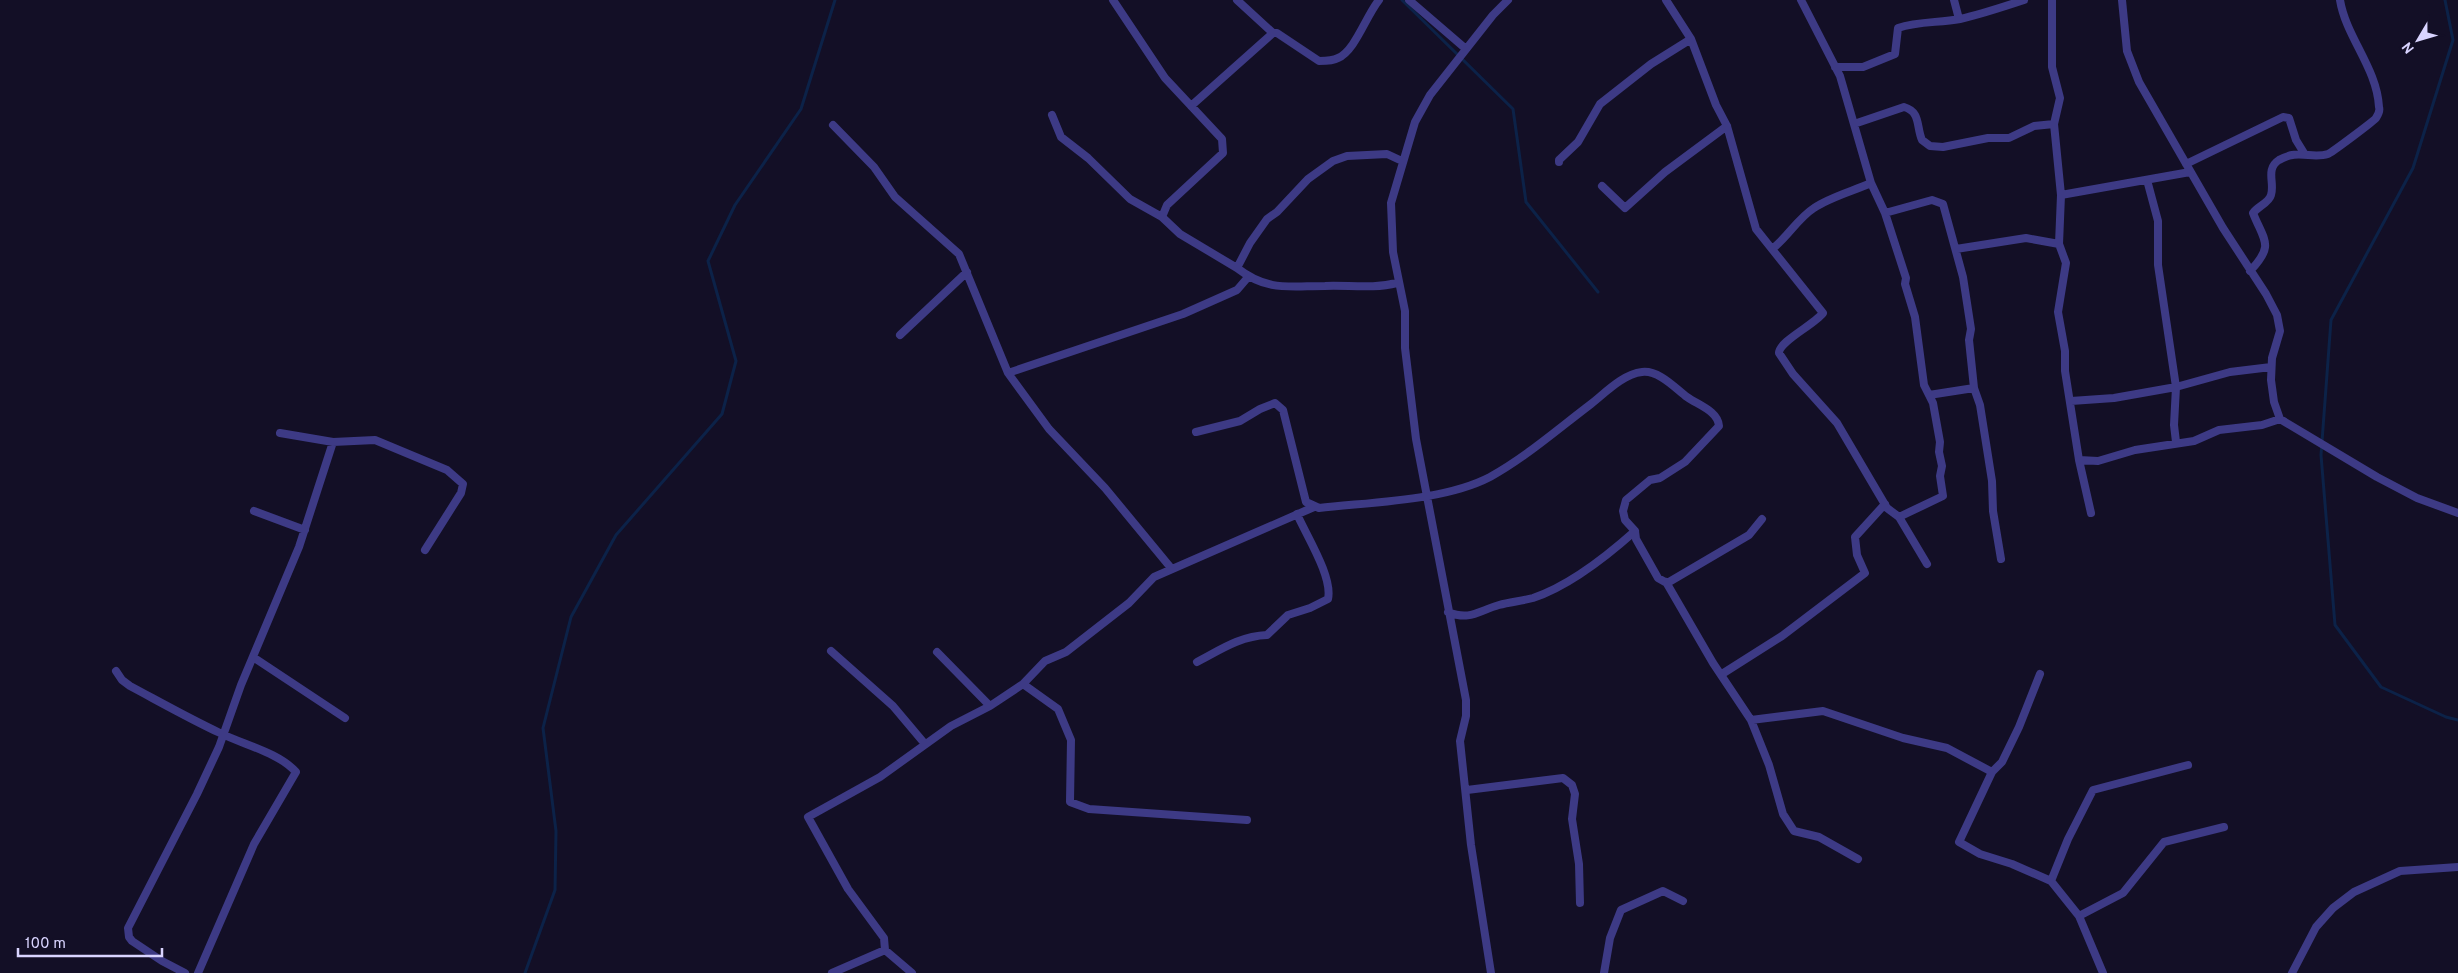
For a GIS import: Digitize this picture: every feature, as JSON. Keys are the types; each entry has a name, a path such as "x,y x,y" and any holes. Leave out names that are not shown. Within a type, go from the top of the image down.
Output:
{"street":[{"path":"1113,0 1165,78 1222,139 1223,153 1167,205 1162,217"},
{"path":"1237,0 1273,33 1277,33 1319,62 1338,58 1351,49 1370,11 1379,0"},
{"path":"1409,0 1466,49"},
{"path":"1491,973 1471,845 1467,790 1460,741 1466,716 1466,700 1416,439 1405,348 1405,311 1397,282 1390,229 1391,203 1415,122 1430,95 1508,0"},
{"path":"1666,0 1692,39 1716,105 1727,126 1756,229 1823,313 1780,347 1779,353 1793,374 1837,423 1885,504 1899,517 1927,564"},
{"path":"1801,0 1835,67 1871,183 1885,213 1906,278 1905,284 1915,317 1919,340 1924,385 1933,403 1940,442 1939,452 1942,466 1940,476 1943,496 1899,517"},
{"path":"1954,0 1959,19"},
{"path":"1835,67 1862,68 1895,54 1898,28 1913,23 1959,19 2009,7 2024,0"},
{"path":"2052,0 2052,67 2060,98 2054,124 2061,195 2059,244 2066,263 2058,312 2079,460 2091,513"},
{"path":"2122,0 2126,50 2134,70 2190,172 2271,302 2279,321 2279,336 2271,367 2274,402 2280,419 2377,477 2417,498 2458,513"},
{"path":"2250,271 2265,251 2265,236 2253,213 2256,208 2270,198 2272,192 2270,179 2272,166 2279,160 2304,154 2328,154 2376,118 2380,109 2374,83 2347,23 2340,0"},
{"path":"1191,106 1273,33"},
{"path":"1559,162 1558,160 1578,142 1600,104 1651,64 1692,39"},
{"path":"1854,124 1904,107 1914,111 1922,140 1930,146 1943,147 1988,138 2009,138 2034,126 2054,124"},
{"path":"1052,115 1061,137 1088,158 1130,198 1162,217 1180,234 1249,276 1265,283 1289,289 1324,286 1381,287 1397,282"},
{"path":"2186,164 2283,117 2289,118 2296,140 2304,154"},
{"path":"833,125 874,167 895,197 959,254 1008,372 1049,429 1105,488 1171,568"},
{"path":"1602,186 1625,208 1665,172 1727,126"},
{"path":"1236,268 1250,243 1267,219 1277,212 1308,180 1332,161 1346,156 1387,154 1402,162"},
{"path":"2061,195 2190,172"},
{"path":"2147,180 2158,220 2158,264 2176,386 2174,425 2176,442"},
{"path":"1772,249 1786,238 1795,224 1814,207 1871,183"},
{"path":"1885,213 1914,204 1937,200 1943,204 1956,249 1971,329 1969,340 1974,388 1980,405 1992,480 1993,511 2001,558"},
{"path":"1956,249 2026,238 2059,244"},
{"path":"900,335 967,272"},
{"path":"1008,372 1183,314 1237,290 1249,276"},
{"path":"2070,401 2114,398 2176,386 2230,372 2271,367"},
{"path":"912,973 886,950 884,938 848,889 808,817 880,777 951,726 990,706 1023,684 1045,661 1066,652 1129,603 1154,577 1314,507 1458,491 1490,477 1523,457 1620,382 1645,372 1659,376 1702,405 1717,419 1719,426 1685,462 1660,478 1650,480 1626,500 1623,511 1625,520 1635,531 1636,539 1658,578 1666,582 1751,720 1769,765 1783,814 1794,831 1820,837 1858,859"},
{"path":"1929,395 1974,388"},
{"path":"1196,432 1240,421 1275,402 1283,410 1301,489 1306,502 1314,507"},
{"path":"2079,460 2098,460 2135,450 2176,442 2194,441 2219,430 2262,425 2280,419"},
{"path":"280,433 333,442 375,440 448,470 463,484 461,493 425,550"},
{"path":"185,973 132,941 129,937 128,928 219,747 222,734 305,530 333,442"},
{"path":"1722,674 1782,636 1865,573 1857,555 1855,537 1885,504"},
{"path":"254,511 305,530"},
{"path":"1196,662 1251,635 1267,635 1288,615 1316,606 1328,599 1329,593 1320,559 1297,514"},
{"path":"1666,582 1693,570 1728,546 1745,538 1762,520"},
{"path":"1448,612 1458,617 1468,617 1498,605 1534,597 1585,570 1635,531"},
{"path":"831,651 893,706 925,744"},
{"path":"937,652 990,706"},
{"path":"253,657 345,718"},
{"path":"116,671 122,680 130,686 222,734 259,750 296,772 254,844 198,973"},
{"path":"2040,674 2019,727 2002,762 1992,772 1959,842 1980,854 2012,864 2051,881 2079,916 2103,973"},
{"path":"1023,684 1058,709 1071,740 1070,802 1089,809 1247,820"},
{"path":"1751,720 1823,711 1903,738 1948,748 1992,772"},
{"path":"2051,881 2068,839 2094,790 2188,765"},
{"path":"1467,790 1530,784 1553,778 1563,778 1572,785 1575,794 1572,819 1579,864 1580,903"},
{"path":"2079,916 2123,893 2164,842 2224,827"},
{"path":"2292,973 2316,927 2333,908 2354,892 2382,877 2400,871 2458,867"},
{"path":"1604,973 1610,938 1620,910 1662,891 1683,901"},
{"path":"832,973 886,950"}],"waterway":[{"path":"525,973 555,890 556,831 543,728 571,617 616,535 722,414 736,361 708,261 735,205 801,109 835,0"},
{"path":"1402,0 1513,109 1526,202 1598,292"},
{"path":"2445,0 2453,40 2413,168 2331,320 2321,455 2335,625 2381,687 2446,717 2458,720"}]}
